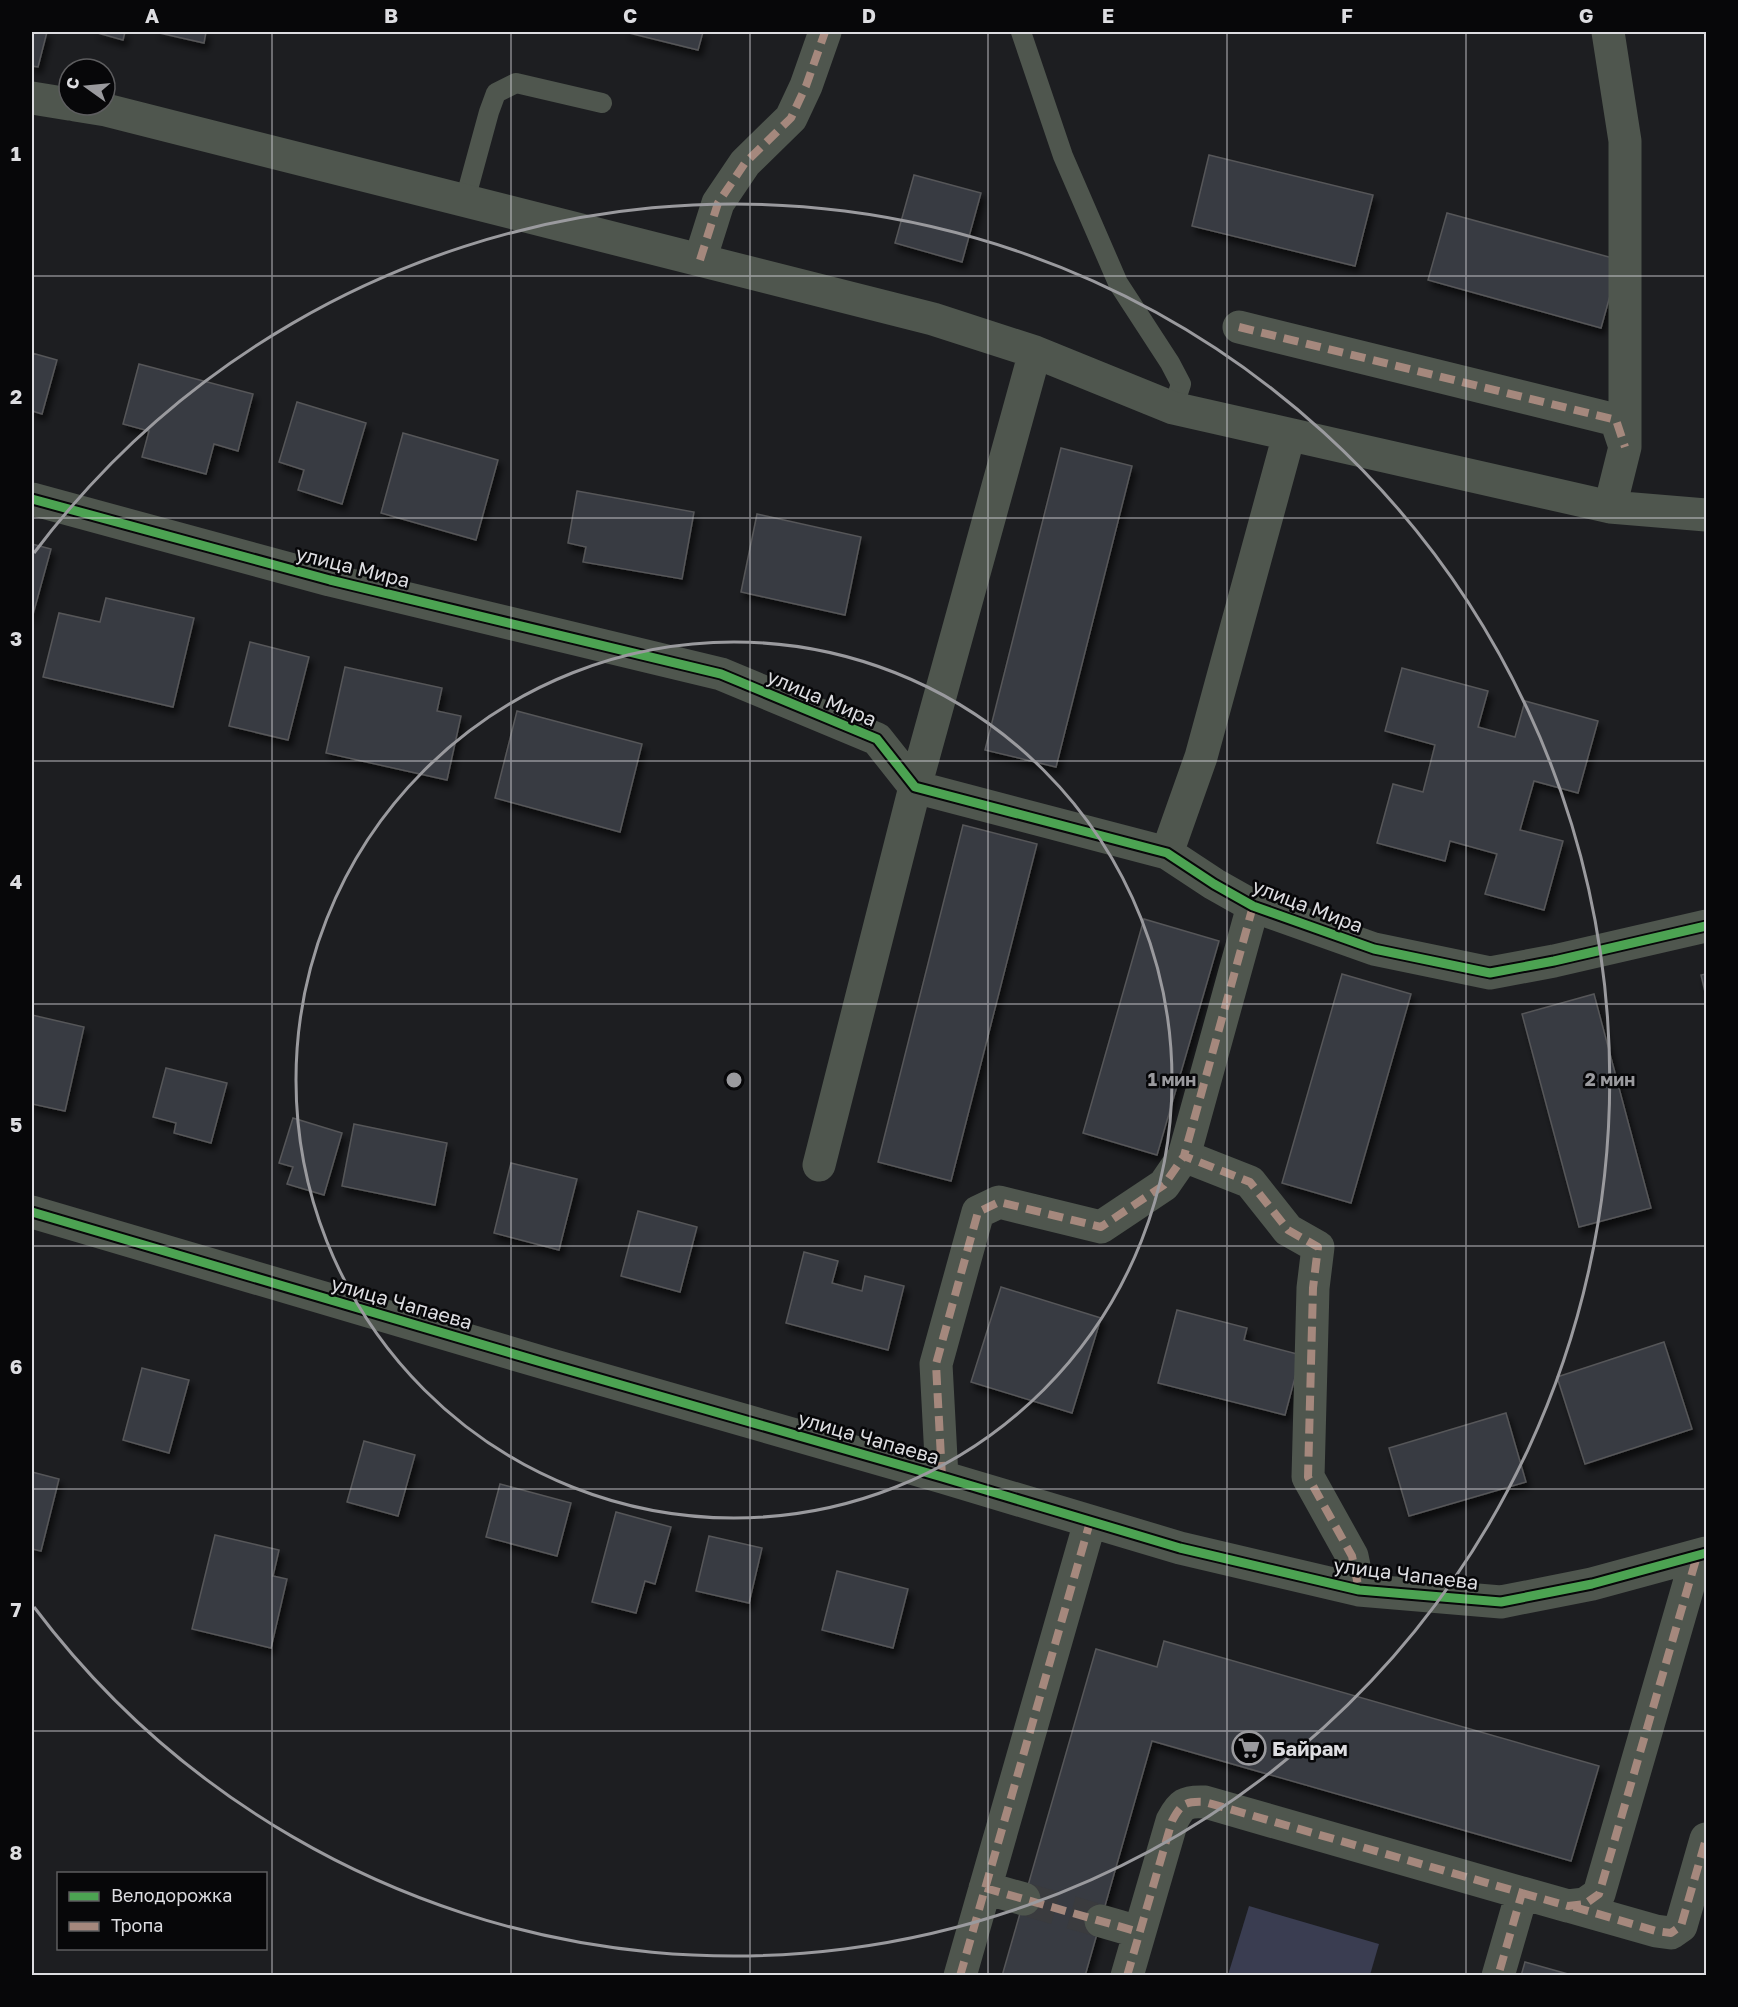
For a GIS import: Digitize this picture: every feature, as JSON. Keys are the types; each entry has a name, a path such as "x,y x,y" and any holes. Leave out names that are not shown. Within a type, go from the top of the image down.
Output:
{"street":[{"path":"700,260 718,203 745,163 791,118 806,86 825,32"},
{"path":"1608,32 1625,141 1625,447 1610,507"},
{"path":"32,98 57,102"},
{"path":"117,113 933,318 1035,352 1173,408 1610,507 1707,515"},
{"path":"1239,327 1616,420 1625,447"},
{"path":"819,1165 915,787 1035,352"},
{"path":"1167,853 1201,757 1289,435"},
{"name":"улица Мира","path":"32,499 330,580 721,674 877,739 915,787 1167,853 1253,906 1374,949 1490,973 1554,961 1707,926"},
{"path":"942,1477 936,1364 978,1212 999,1202 1101,1227 1164,1185 1184,1156 1253,906"},
{"path":"1184,1156 1250,1182 1288,1230 1318,1247 1313,1288 1308,1477 1352,1556 1359,1590"},
{"name":"улица Чапаева","path":"32,1212 1180,1548 1359,1590 1501,1602 1592,1584 1702,1555"},
{"path":"960,1976 1090,1522"},
{"path":"1568,1906 1585,1904 1599,1894 1702,1555"},
{"path":"1127,1976 1172,1821 1179,1807 1191,1801 1205,1802 1656,1931 1671,1933 1681,1926 1707,1839"},
{"path":"985,1888 1024,1899"},
{"path":"1498,1976 1522,1893"},
{"path":"1101,1921 1139,1932"}],"lane":[{"path":"1021,32 1063,156 1118,284 1170,363 1181,384 1173,408"},
{"path":"465,200 496,93 516,83 602,103"}],"shaded area":[{"path":"1249,1906 1379,1944 1370,1975 1228,1975"}],"building":[{"path":"32,32 47,32 38,67 32,66"},
{"path":"94,32 125,32 123,40"},
{"path":"155,32 206,32 204,43"},
{"path":"625,32 703,32 698,50"},
{"path":"1209,155 1373,195 1355,266 1192,226"},
{"path":"914,175 981,193 962,262 895,243"},
{"path":"1447,213 1620,260 1601,328 1428,280"},
{"path":"32,353 57,360 42,414 32,411"},
{"path":"139,364 253,394 238,451 214,444 206,474 142,457 149,431 123,424"},
{"path":"297,402 366,423 342,504 298,490 304,470 279,462"},
{"path":"403,433 498,460 476,540 381,513"},
{"path":"1061,448 1132,466 1056,767 985,750"},
{"path":"577,491 694,512 682,579 583,562 586,547 568,543"},
{"path":"757,514 861,537 845,615 741,592"},
{"path":"32,544 51,549 32,618"},
{"path":"106,598 194,618 173,707 43,677 59,613 100,622"},
{"path":"250,642 309,657 288,740 229,726"},
{"path":"345,667 442,688 437,711 461,716 447,780 326,753"},
{"path":"1402,668 1488,691 1478,727 1515,737 1525,701 1598,721 1578,793 1534,781 1520,830 1563,841 1544,910 1485,894 1497,854 1450,841 1445,861 1377,843 1393,784 1423,792 1435,745 1385,731"},
{"path":"517,711 642,744 620,832 495,798"},
{"path":"963,825 1037,844 951,1181 878,1162"},
{"path":"1144,919 1219,941 1157,1155 1083,1133"},
{"path":"1342,974 1411,994 1351,1203 1282,1183"},
{"path":"1706,974 1706,996 1701,975"},
{"path":"1594,994 1651,1208 1579,1227 1522,1014"},
{"path":"32,1015 84,1027 65,1111 32,1104"},
{"path":"166,1068 227,1083 211,1143 174,1133 176,1123 153,1117"},
{"path":"293,1118 342,1133 324,1195 287,1184 293,1167 279,1163"},
{"path":"354,1124 447,1143 435,1205 342,1186"},
{"path":"511,1163 577,1179 559,1250 494,1233"},
{"path":"638,1211 697,1227 680,1292 621,1276"},
{"path":"804,1252 838,1261 832,1283 862,1291 865,1276 904,1286 888,1350 786,1323"},
{"path":"1001,1287 1101,1318 1072,1413 971,1382"},
{"path":"1177,1310 1247,1328 1244,1340 1301,1355 1285,1415 1158,1383"},
{"path":"1664,1342 1692,1429 1585,1464 1557,1377"},
{"path":"142,1368 189,1380 169,1453 123,1440"},
{"path":"1506,1413 1526,1482 1409,1516 1389,1448"},
{"path":"364,1441 415,1455 398,1516 347,1502"},
{"path":"32,1472 59,1479 41,1551 32,1549"},
{"path":"500,1484 571,1503 557,1556 486,1537"},
{"path":"616,1512 671,1527 655,1584 645,1581 636,1613 592,1602"},
{"path":"215,1535 279,1550 273,1576 287,1579 271,1648 192,1629"},
{"path":"709,1536 762,1548 749,1603 696,1591"},
{"path":"837,1571 908,1589 893,1648 822,1630"},
{"path":"1164,1641 1599,1766 1571,1861 1152,1741 1085,1976 1002,1976 1096,1649 1157,1667"},
{"path":"1525,1962 1575,1976 1521,1976"}],"tunnel":[{"path":"1024,1899 1101,1921"}],"marked path":[{"path":"700,260 718,203 745,163 791,118 806,86 825,32"},
{"path":"1239,327 1616,420 1625,447"},
{"path":"1253,906 1184,1156 1250,1182 1288,1230 1318,1247 1313,1288 1308,1477 1352,1556 1359,1590"},
{"path":"942,1477 936,1364 978,1212 999,1202 1101,1227 1164,1185 1184,1156"},
{"path":"960,1976 1090,1522"},
{"path":"1522,1893 1568,1906 1585,1904 1599,1894 1697,1556"},
{"path":"1127,1976 1172,1821 1184,1805 1198,1802 1205,1802 1522,1893 1498,1976"},
{"path":"1574,1907 1656,1931 1671,1933 1681,1926 1706,1839"},
{"path":"985,1888 1139,1932"}],"cycle path":[{"path":"32,499 330,580 721,674 877,739 915,787 1167,853 1253,906 1374,949 1490,973 1554,961 1706,926"},
{"path":"32,1212 1180,1548 1359,1590 1501,1602 1592,1584 1706,1553"}],"place":[{"name":"Байрам","path":"1249,1748"}]}
